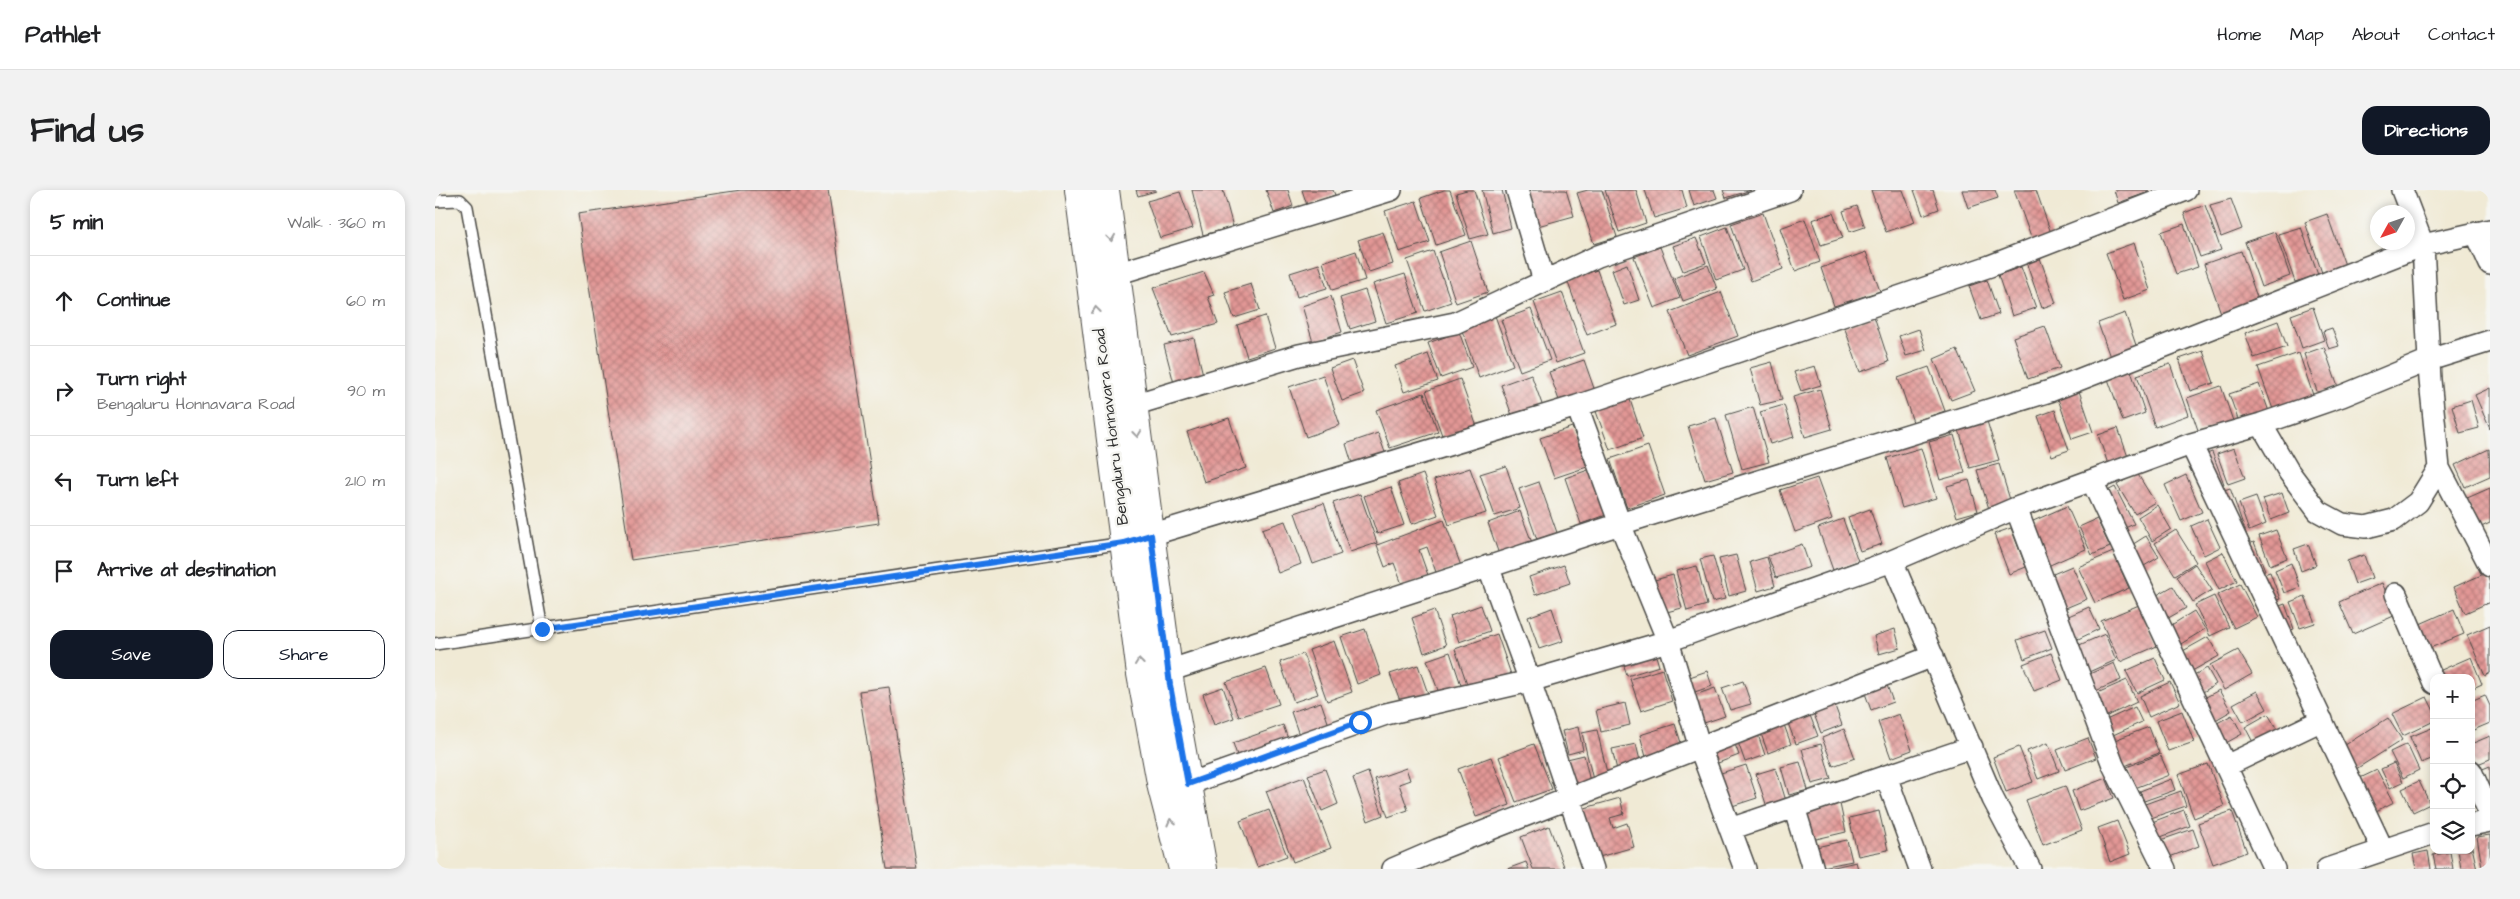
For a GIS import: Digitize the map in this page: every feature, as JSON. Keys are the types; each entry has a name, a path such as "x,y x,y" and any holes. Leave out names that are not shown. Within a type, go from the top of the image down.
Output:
{"main road":[{"name":"Bengaluru Honnavara Road","path":"1079,190 1141,674 1162,788 1183,869"},
{"name":"Bengaluru Honnavara Road","path":"1105,190 1169,671 1203,869"}],"street":[{"path":"1116,274 1391,190"},
{"path":"1517,190 1544,281"},
{"path":"1133,405 1299,355 1455,323 1598,256 1790,190"},
{"path":"1124,543 1577,406 1990,266 2186,190"},
{"path":"2402,190 2423,245 2429,360 2439,468 2485,545 2490,566"},
{"path":"1169,671 1620,524 2050,391 2423,245 2483,232 2490,264"},
{"path":"1188,784 1386,714 1530,681 1668,641 1892,561 2016,508 2191,444 2261,424 2342,396 2429,360 2490,341"},
{"path":"1577,406 1620,524 1668,641 1700,748 1745,869"},
{"path":"2261,424 2289,472 2318,511 2342,524 2366,527 2394,520 2419,502 2439,468"},
{"path":"2191,444 2383,850"},
{"path":"2092,481 2274,869"},
{"path":"2016,508 2113,765 2165,869"},
{"path":"1892,561 1993,799 2030,869"},
{"path":"1488,566 1530,681 1568,800 1593,869"},
{"path":"2396,594 2430,674"},
{"path":"1393,869 1437,850 1933,656"},
{"path":"2225,766 2322,720"},
{"path":"1730,829 1971,747"},
{"path":"1886,776 1920,869"},
{"path":"2475,780 2490,814"},
{"path":"1794,807 1813,869"},
{"path":"2475,824 2490,821"},
{"path":"2327,869 2430,833"}],"lane":[{"path":"435,201 460,200 467,208 542,629"},
{"path":"435,644 1124,543"}],"building":[{"path":"741,190 828,190 879,523 631,560 578,214"},
{"path":"1136,190 1156,190 1156,191 1138,196"},
{"path":"1192,190 1223,190 1233,227 1203,235"},
{"path":"1266,190 1288,190 1293,206 1274,213"},
{"path":"1302,190 1333,190 1335,195 1307,205"},
{"path":"1444,190 1450,190 1466,235 1436,245 1421,198"},
{"path":"1474,190 1488,234 1470,239 1456,193"},
{"path":"1482,190 1502,190 1511,228 1493,233"},
{"path":"1524,190 1566,190 1574,216 1534,227"},
{"path":"1588,190 1602,190 1617,237 1594,244 1577,193"},
{"path":"1605,190 1636,190 1646,223 1619,232"},
{"path":"1645,190 1682,190 1687,208 1654,218"},
{"path":"1689,190 1714,190 1717,198 1694,206"},
{"path":"1723,190 1751,190 1726,198"},
{"path":"1871,190 1903,190 1915,222 1886,232"},
{"path":"1914,190 1933,190 1939,209 1923,215"},
{"path":"1962,190 1995,190 1998,198 1968,208"},
{"path":"2014,190 2036,190 2052,236 2033,243"},
{"path":"2114,190 2148,190 2149,192 2118,203"},
{"path":"1180,192 1193,228 1160,238 1147,201"},
{"path":"2231,199 2242,229 2221,237 2210,205"},
{"path":"1416,201 1430,242 1399,252 1385,211"},
{"path":"2205,205 2221,250 2200,257 2184,213"},
{"path":"1857,206 1865,227 1850,232 1843,211"},
{"path":"1763,213 1783,269 1751,281 1731,224"},
{"path":"1833,213 1843,238 1821,245 1812,220"},
{"path":"2327,214 2347,271 2324,279 2305,222"},
{"path":"1805,219 1820,262 1795,271 1780,228"},
{"path":"2184,224 2198,267 2176,274 2161,232"},
{"path":"1727,227 1743,270 1716,280 1701,237"},
{"path":"2301,227 2318,275 2295,282 2278,234"},
{"path":"1383,232 1393,264 1369,272 1358,240"},
{"path":"2275,232 2290,276 2261,287 2245,242"},
{"path":"1696,238 1706,263 1683,271 1673,246"},
{"path":"1471,241 1488,292 1456,303 1439,252"},
{"path":"2134,243 2150,290 2123,300 2106,253"},
{"path":"1660,247 1680,298 1654,308 1634,257"},
{"path":"1356,251 1365,280 1332,290 1323,262"},
{"path":"1433,251 1451,302 1425,311 1407,260"},
{"path":"2241,251 2259,303 2222,316 2204,264"},
{"path":"1866,252 1880,291 1834,306 1821,268"},
{"path":"2040,258 2056,303 2042,308 2026,262"},
{"path":"1319,264 1327,288 1297,297 1290,273"},
{"path":"1627,264 1639,300 1624,305 1612,270"},
{"path":"1708,265 1717,289 1683,301 1674,278"},
{"path":"2021,267 2036,308 2012,316 1998,275"},
{"path":"1597,270 1616,324 1587,335 1567,280"},
{"path":"1204,272 1214,295 1208,297 1218,324 1172,337 1153,288"},
{"path":"1405,274 1418,313 1386,323 1373,284"},
{"path":"1987,280 1999,314 1981,320 1969,286"},
{"path":"1251,284 1260,310 1234,318 1225,292"},
{"path":"1365,290 1375,321 1350,329 1340,298"},
{"path":"1562,292 1584,353 1556,363 1534,302"},
{"path":"1721,292 1738,336 1687,355 1670,312"},
{"path":"1331,296 1342,332 1313,342 1302,306"},
{"path":"2313,307 2324,340 2302,348 2291,315"},
{"path":"1531,309 1550,360 1520,371 1501,320"},
{"path":"1494,313 1513,365 1479,378 1460,325"},
{"path":"2125,313 2138,351 2111,360 2098,323"},
{"path":"1265,316 1275,348 1247,357 1237,325"},
{"path":"1874,316 1889,362 1860,372 1844,326"},
{"path":"2278,321 2287,347 2254,358 2245,333"},
{"path":"2045,326 2060,368 2028,379 2013,337"},
{"path":"2332,328 2339,346 2329,349 2323,331"},
{"path":"1919,329 1926,350 1906,356 1899,336"},
{"path":"1459,332 1472,367 1441,378 1428,343"},
{"path":"1194,338 1205,383 1176,391 1164,345"},
{"path":"2324,347 2338,387 2318,394 2304,354"},
{"path":"1957,349 1975,391 1951,400 1934,359"},
{"path":"2203,351 2214,383 2190,391 2179,359"},
{"path":"2299,353 2315,401 2275,415 2258,367"},
{"path":"1428,354 1438,381 1404,392 1395,366"},
{"path":"1352,360 1364,393 1342,401 1330,368"},
{"path":"1584,360 1596,394 1561,406 1549,372"},
{"path":"1772,362 1782,400 1760,405 1750,368"},
{"path":"2170,364 2188,415 2155,427 2137,375"},
{"path":"1815,366 1821,385 1801,391 1794,372"},
{"path":"1929,367 1945,411 1913,422 1898,378"},
{"path":"2131,371 2145,413 2123,421 2108,379"},
{"path":"1531,374 1543,407 1513,418 1501,385"},
{"path":"1323,375 1340,425 1306,437 1289,387"},
{"path":"1460,379 1477,427 1443,438 1426,391"},
{"path":"2259,384 2271,417 2241,428 2229,394"},
{"path":"2221,386 2233,421 2199,433 2187,398"},
{"path":"2078,388 2093,432 2072,439 2057,396"},
{"path":"2490,388 2490,429 2475,395"},
{"path":"1820,389 1832,429 1805,437 1793,397"},
{"path":"1424,393 1438,432 1390,448 1376,410"},
{"path":"1628,394 1643,438 1610,450 1594,406"},
{"path":"2471,400 2479,428 2460,433 2452,406"},
{"path":"1784,405 1794,437 1770,444 1760,412"},
{"path":"1753,407 1769,462 1742,469 1726,415"},
{"path":"2055,410 2069,450 2052,456 2038,416"},
{"path":"1229,418 1246,468 1204,482 1187,432"},
{"path":"1716,418 1733,472 1705,480 1688,426"},
{"path":"1986,418 1999,460 1970,468 1958,426"},
{"path":"1572,427 1587,467 1554,478 1540,438"},
{"path":"2118,428 2128,457 2108,464 2098,435"},
{"path":"1378,433 1387,458 1354,470 1346,444"},
{"path":"1954,435 1965,473 1940,480 1929,442"},
{"path":"1648,446 1665,495 1627,508 1610,459"},
{"path":"1921,448 1936,498 1902,508 1887,458"},
{"path":"2234,448 2245,478 2228,484 2217,454"},
{"path":"2489,449 2490,476 2465,487 2455,465"},
{"path":"2212,452 2224,484 2210,489 2198,457"},
{"path":"1999,464 2011,503 1989,509 1977,470"},
{"path":"1506,466 1520,508 1495,516 1480,474"},
{"path":"1470,468 1486,513 1449,525 1434,480"},
{"path":"1594,468 1609,514 1581,524 1565,478"},
{"path":"2137,473 2155,502 2135,514 2117,485"},
{"path":"1423,474 1438,515 1412,524 1398,483"},
{"path":"2186,475 2202,512 2181,521 2165,485"},
{"path":"1817,478 1832,519 1795,532 1780,490"},
{"path":"1969,480 1978,511 1957,517 1947,486"},
{"path":"1539,482 1560,541 1540,548 1519,489"},
{"path":"1391,487 1404,525 1377,534 1364,496"},
{"path":"2115,487 2134,524 2118,531 2100,495"},
{"path":"2230,488 2247,536 2234,541 2216,493"},
{"path":"2490,488 2490,523 2479,528 2465,499"},
{"path":"2282,493 2289,513 2271,520 2263,499"},
{"path":"1360,494 1377,543 1350,552 1333,503"},
{"path":"2256,497 2266,524 2249,531 2239,503"},
{"path":"1324,503 1341,554 1313,564 1295,513"},
{"path":"2157,505 2171,529 2152,541 2138,517"},
{"path":"2067,506 2086,549 2041,569 2022,526"},
{"path":"1870,509 1882,544 1860,551 1848,517"},
{"path":"1520,511 1534,548 1501,560 1488,523"},
{"path":"1843,519 1858,561 1833,570 1818,528"},
{"path":"2097,519 2110,547 2092,555 2079,527"},
{"path":"2207,519 2220,547 2204,555 2191,526"},
{"path":"1444,520 1461,566 1437,575 1427,547 1419,550 1429,578 1403,587 1394,563 1385,567 1377,545"},
{"path":"1285,521 1301,564 1278,573 1262,529"},
{"path":"2011,528 2026,567 2009,574 1994,534"},
{"path":"2176,530 2196,562 2175,575 2155,543"},
{"path":"2276,530 2287,558 2270,565 2259,536"},
{"path":"2146,536 2159,557 2139,569 2127,548"},
{"path":"2254,542 2265,570 2250,575 2239,548"},
{"path":"1802,544 1810,567 1776,578 1768,556"},
{"path":"2308,544 2316,565 2301,571 2294,549"},
{"path":"2113,552 2129,588 2095,603 2078,567"},
{"path":"2223,552 2237,581 2219,590 2205,561"},
{"path":"1736,555 1746,591 1729,596 1719,559"},
{"path":"2364,555 2372,578 2355,584 2347,561"},
{"path":"1713,556 1725,599 1712,602 1700,559"},
{"path":"1767,557 1775,586 1758,591 1750,562"},
{"path":"2291,563 2300,587 2284,593 2275,570"},
{"path":"2195,564 2212,590 2193,602 2177,576"},
{"path":"1564,565 1570,583 1535,595 1529,577"},
{"path":"1697,566 1707,605 1687,611 1676,571"},
{"path":"2072,566 2087,599 2061,610 2046,577"},
{"path":"2270,572 2280,599 2265,605 2254,577"},
{"path":"2486,573 2490,583 2490,602 2465,613 2454,587"},
{"path":"1673,575 1682,608 1659,614 1651,581"},
{"path":"2382,583 2396,615 2353,634 2339,602"},
{"path":"2240,584 2257,617 2234,628 2217,595"},
{"path":"2173,586 2186,608 2163,621 2150,599"},
{"path":"2214,596 2229,627 2210,636 2195,605"},
{"path":"2305,596 2315,623 2300,628 2290,602"},
{"path":"2285,604 2294,629 2277,635 2268,610"},
{"path":"1481,605 1490,631 1459,642 1450,616"},
{"path":"2139,605 2157,646 2120,662 2101,621"},
{"path":"2089,607 2099,629 2074,641 2064,618"},
{"path":"1552,608 1563,641 1539,649 1528,617"},
{"path":"2454,609 2464,634 2430,648 2420,624"},
{"path":"1434,610 1446,645 1424,653 1412,618"},
{"path":"2194,611 2205,629 2176,647 2165,629"},
{"path":"2490,625 2490,673 2485,676 2467,635"},
{"path":"1365,629 1381,675 1357,684 1341,637"},
{"path":"1895,629 1900,648 1879,654 1874,636"},
{"path":"2045,630 2052,648 2024,659 2017,640"},
{"path":"1497,634 1515,686 1473,701 1455,649"},
{"path":"2105,634 2116,660 2082,675 2070,649"},
{"path":"2208,637 2219,656 2185,675 2174,656"},
{"path":"1334,641 1352,692 1327,701 1309,650"},
{"path":"1653,646 1659,666 1627,676 1621,656"},
{"path":"2238,650 2252,674 2224,690 2210,665"},
{"path":"1450,652 1462,688 1440,696 1427,660"},
{"path":"2051,653 2062,680 2034,691 2023,664"},
{"path":"1303,654 1318,694 1294,702 1280,662"},
{"path":"2471,657 2482,684 2475,687 2475,674 2441,674 2439,671"},
{"path":"2155,658 2165,680 2137,693 2126,671"},
{"path":"2114,663 2121,680 2093,692 2085,676"},
{"path":"1418,665 1432,705 1405,714 1390,674"},
{"path":"1266,668 1279,704 1239,717 1226,682"},
{"path":"2207,668 2216,684 2193,698 2183,681"},
{"path":"1662,669 1672,701 1641,711 1630,679"},
{"path":"1707,671 1712,686 1689,694 1684,679"},
{"path":"1883,674 1893,702 1871,710 1861,682"},
{"path":"2127,680 2137,702 2105,717 2095,694"},
{"path":"1743,681 1751,704 1730,710 1722,688"},
{"path":"2170,682 2180,703 2149,717 2140,696"},
{"path":"889,687 917,869 887,869 859,691"},
{"path":"1223,687 1234,718 1214,725 1203,694"},
{"path":"1715,688 1725,716 1701,724 1692,696"},
{"path":"1829,690 1842,725 1821,733 1808,698"},
{"path":"2219,690 2231,711 2207,725 2195,703"},
{"path":"2257,691 2267,709 2243,722 2233,704"},
{"path":"2485,695 2490,706 2490,723 2475,729 2475,719 2475,699"},
{"path":"2427,697 2430,703 2430,723 2403,736 2392,714"},
{"path":"1321,702 1330,728 1300,738 1291,712"},
{"path":"1625,703 1630,725 1601,732 1596,710"},
{"path":"1806,705 1818,736 1796,744 1784,713"},
{"path":"2135,707 2142,722 2113,735 2106,720"},
{"path":"1779,711 1791,744 1768,753 1756,720"},
{"path":"2182,711 2194,742 2168,751 2156,721"},
{"path":"1899,714 1912,750 1891,758 1878,722"},
{"path":"2268,714 2278,731 2254,744 2245,727"},
{"path":"2232,715 2242,734 2219,747 2208,728"},
{"path":"2388,718 2402,740 2356,769 2342,747"},
{"path":"1754,723 1765,755 1745,762 1734,731"},
{"path":"1675,724 1684,752 1648,764 1640,735"},
{"path":"1283,725 1293,753 1242,771 1233,743"},
{"path":"1578,727 1583,750 1568,754 1562,731"},
{"path":"2149,727 2159,753 2122,767 2112,741"},
{"path":"1844,729 1855,758 1833,766 1822,738"},
{"path":"2430,729 2430,760 2421,763 2410,737"},
{"path":"1597,730 1608,777 1593,780 1582,733"},
{"path":"1730,731 1739,755 1718,763 1709,739"},
{"path":"2490,736 2490,759 2475,765 2475,764 2475,742"},
{"path":"2088,738 2096,758 2065,770 2057,750"},
{"path":"2048,743 2059,771 2038,779 2027,751"},
{"path":"1534,744 1552,789 1516,802 1499,757"},
{"path":"1636,744 1642,769 1618,774 1612,749"},
{"path":"1821,744 1831,779 1812,784 1802,749"},
{"path":"2407,744 2419,770 2403,778 2390,752"},
{"path":"2019,747 2033,782 2006,792 1993,757"},
{"path":"2160,754 2169,775 2135,788 2127,767"},
{"path":"1584,755 1590,782 1573,786 1567,759"},
{"path":"1491,757 1510,805 1476,817 1458,769"},
{"path":"1800,762 1808,790 1789,795 1781,767"},
{"path":"2394,763 2403,782 2390,788 2381,769"},
{"path":"2208,764 2224,806 2194,818 2178,775"},
{"path":"1746,765 1757,798 1729,807 1718,774"},
{"path":"2490,766 2490,793 2480,770"},
{"path":"1406,768 1410,780 1399,784 1408,810 1388,817 1375,779"},
{"path":"1776,768 1786,801 1767,807 1756,774"},
{"path":"1325,769 1338,804 1322,811 1308,775"},
{"path":"2377,770 2394,802 2374,812 2358,779"},
{"path":"1368,772 1383,815 1368,821 1353,778"},
{"path":"1304,777 1331,848 1293,862 1266,791"},
{"path":"2106,778 2114,798 2079,811 2072,791"},
{"path":"2171,779 2175,790 2144,801 2140,791"},
{"path":"2419,781 2430,804 2413,812 2402,789"},
{"path":"2065,786 2082,830 2043,845 2026,800"},
{"path":"2181,791 2186,806 2151,818 2145,804"},
{"path":"1620,798 1624,814 1610,818 1613,828 1627,823 1634,847 1592,859 1578,810"},
{"path":"1840,804 1846,832 1812,840 1806,812"},
{"path":"1269,810 1287,856 1257,867 1240,821"},
{"path":"2184,810 2190,826 2158,838 2152,822"},
{"path":"1879,811 1888,850 1858,856 1849,818"},
{"path":"2232,811 2247,852 2213,864 2198,823"},
{"path":"2117,821 2130,854 2110,862 2098,828"},
{"path":"1549,826 1565,869 1533,869 1521,837"},
{"path":"2193,829 2199,846 2164,859 2158,841"},
{"path":"2490,835 2490,865 2482,867 2477,837"},
{"path":"1847,840 1852,861 1817,868 1812,848"},
{"path":"2428,851 2431,869 2416,869 2413,854"},
{"path":"2450,854 2453,869 2436,869 2433,855"},
{"path":"2459,854 2474,854 2477,869 2461,869"},
{"path":"1526,862 1529,869 1507,869"},
{"path":"1856,862 1858,869 1830,869 1830,868"}],"route":[{"path":"542,629 1124,543 1151,535 1170,685 1188,784 1360,722"}]}
